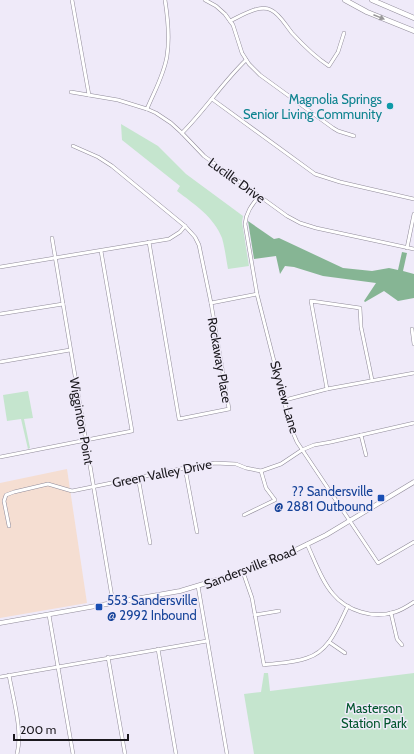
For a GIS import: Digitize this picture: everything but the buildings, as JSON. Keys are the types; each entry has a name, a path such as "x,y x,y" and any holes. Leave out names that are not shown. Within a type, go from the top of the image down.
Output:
{"main road":[{"path":"345,0 367,12 414,31"},
{"path":"372,0 414,18"}],"street":[{"path":"72,0 89,95"},
{"path":"147,109 167,56 169,37 165,0"},
{"path":"205,0 216,6 233,25 242,53 249,64 260,75 333,128 354,136"},
{"path":"230,21 250,11 261,9 271,10 281,19 300,42 329,66 338,52 344,33"},
{"path":"182,133 212,99 230,75 246,60"},
{"name":"Lucille Drive","path":"71,92 118,100 147,109 171,123 204,156 259,196 300,223 316,228 414,249"},
{"path":"212,99 315,174 340,182 414,199"},
{"name":"Rockaway Place","path":"73,146 98,157 112,166 195,236 199,245 211,303 229,409 179,419 149,242"},
{"name":"Skyview Lane","path":"259,196 248,210 245,217 245,224 257,294 291,428 302,450 378,563 414,542"},
{"path":"407,248 414,214"},
{"path":"0,267 169,239 180,232 185,226"},
{"name":"Wigginton Point","path":"52,238 113,603"},
{"path":"0,457 132,431 101,250"},
{"path":"211,303 257,294"},
{"path":"327,388 311,301 360,308 361,326 372,380"},
{"path":"0,314 63,304"},
{"path":"412,329 414,344"},
{"path":"0,362 70,350"},
{"path":"285,400 327,388 414,373"},
{"path":"244,515 276,500 266,488 261,471 281,464 302,450 314,445 414,423"},
{"path":"361,435 366,455"},
{"name":"Green Valley Drive","path":"9,526 4,501 6,495 48,484 72,491 185,468 220,463 236,464 261,471"},
{"path":"185,468 197,532"},
{"path":"138,477 150,543"},
{"name":"Sandersville Road","path":"0,623 166,594 243,572 279,558 307,544 414,482"},
{"path":"307,544 330,590 338,599 348,606 367,613 391,613 401,610 414,602"},
{"path":"243,572 252,598 264,665 308,658 320,651 330,642 348,606"},
{"path":"198,586 227,754"},
{"path":"255,615 280,611"},
{"path":"391,613 397,639 402,645"},
{"path":"49,615 73,754"},
{"path":"0,677 207,641"},
{"path":"330,642 345,653"},
{"path":"158,649 176,754"},
{"path":"108,657 125,754"},
{"path":"9,675 19,735 17,754"}],"shaded area":[{"path":"67,469 87,603 0,618 0,483"}],"green space":[{"path":"121,124 158,146 186,174 243,216 242,222 249,266 228,269 222,238 209,217 177,191 180,186 122,140"},
{"path":"248,221 274,239 279,238 343,268 372,271 389,268 398,270 402,252 407,253 403,271 414,274 414,298 398,301 384,291 365,302 364,301 376,283 323,276 294,267 285,266 280,274 276,256 254,259"},
{"path":"28,391 33,418 24,419 30,448 28,449 21,419 7,421 3,395"},
{"name":"Masterson Station Park","path":"264,673 268,673 270,691 414,673 414,754 254,754 244,694 261,692"}],"place":[{"name":"Magnolia Springs Senior Living Community","path":"390,106"},
{"name":"?? Sandersville @ 2881 Outbound","path":"381,498"},
{"name":"553 Sandersville @ 2992 Inbound","path":"99,607"}]}
